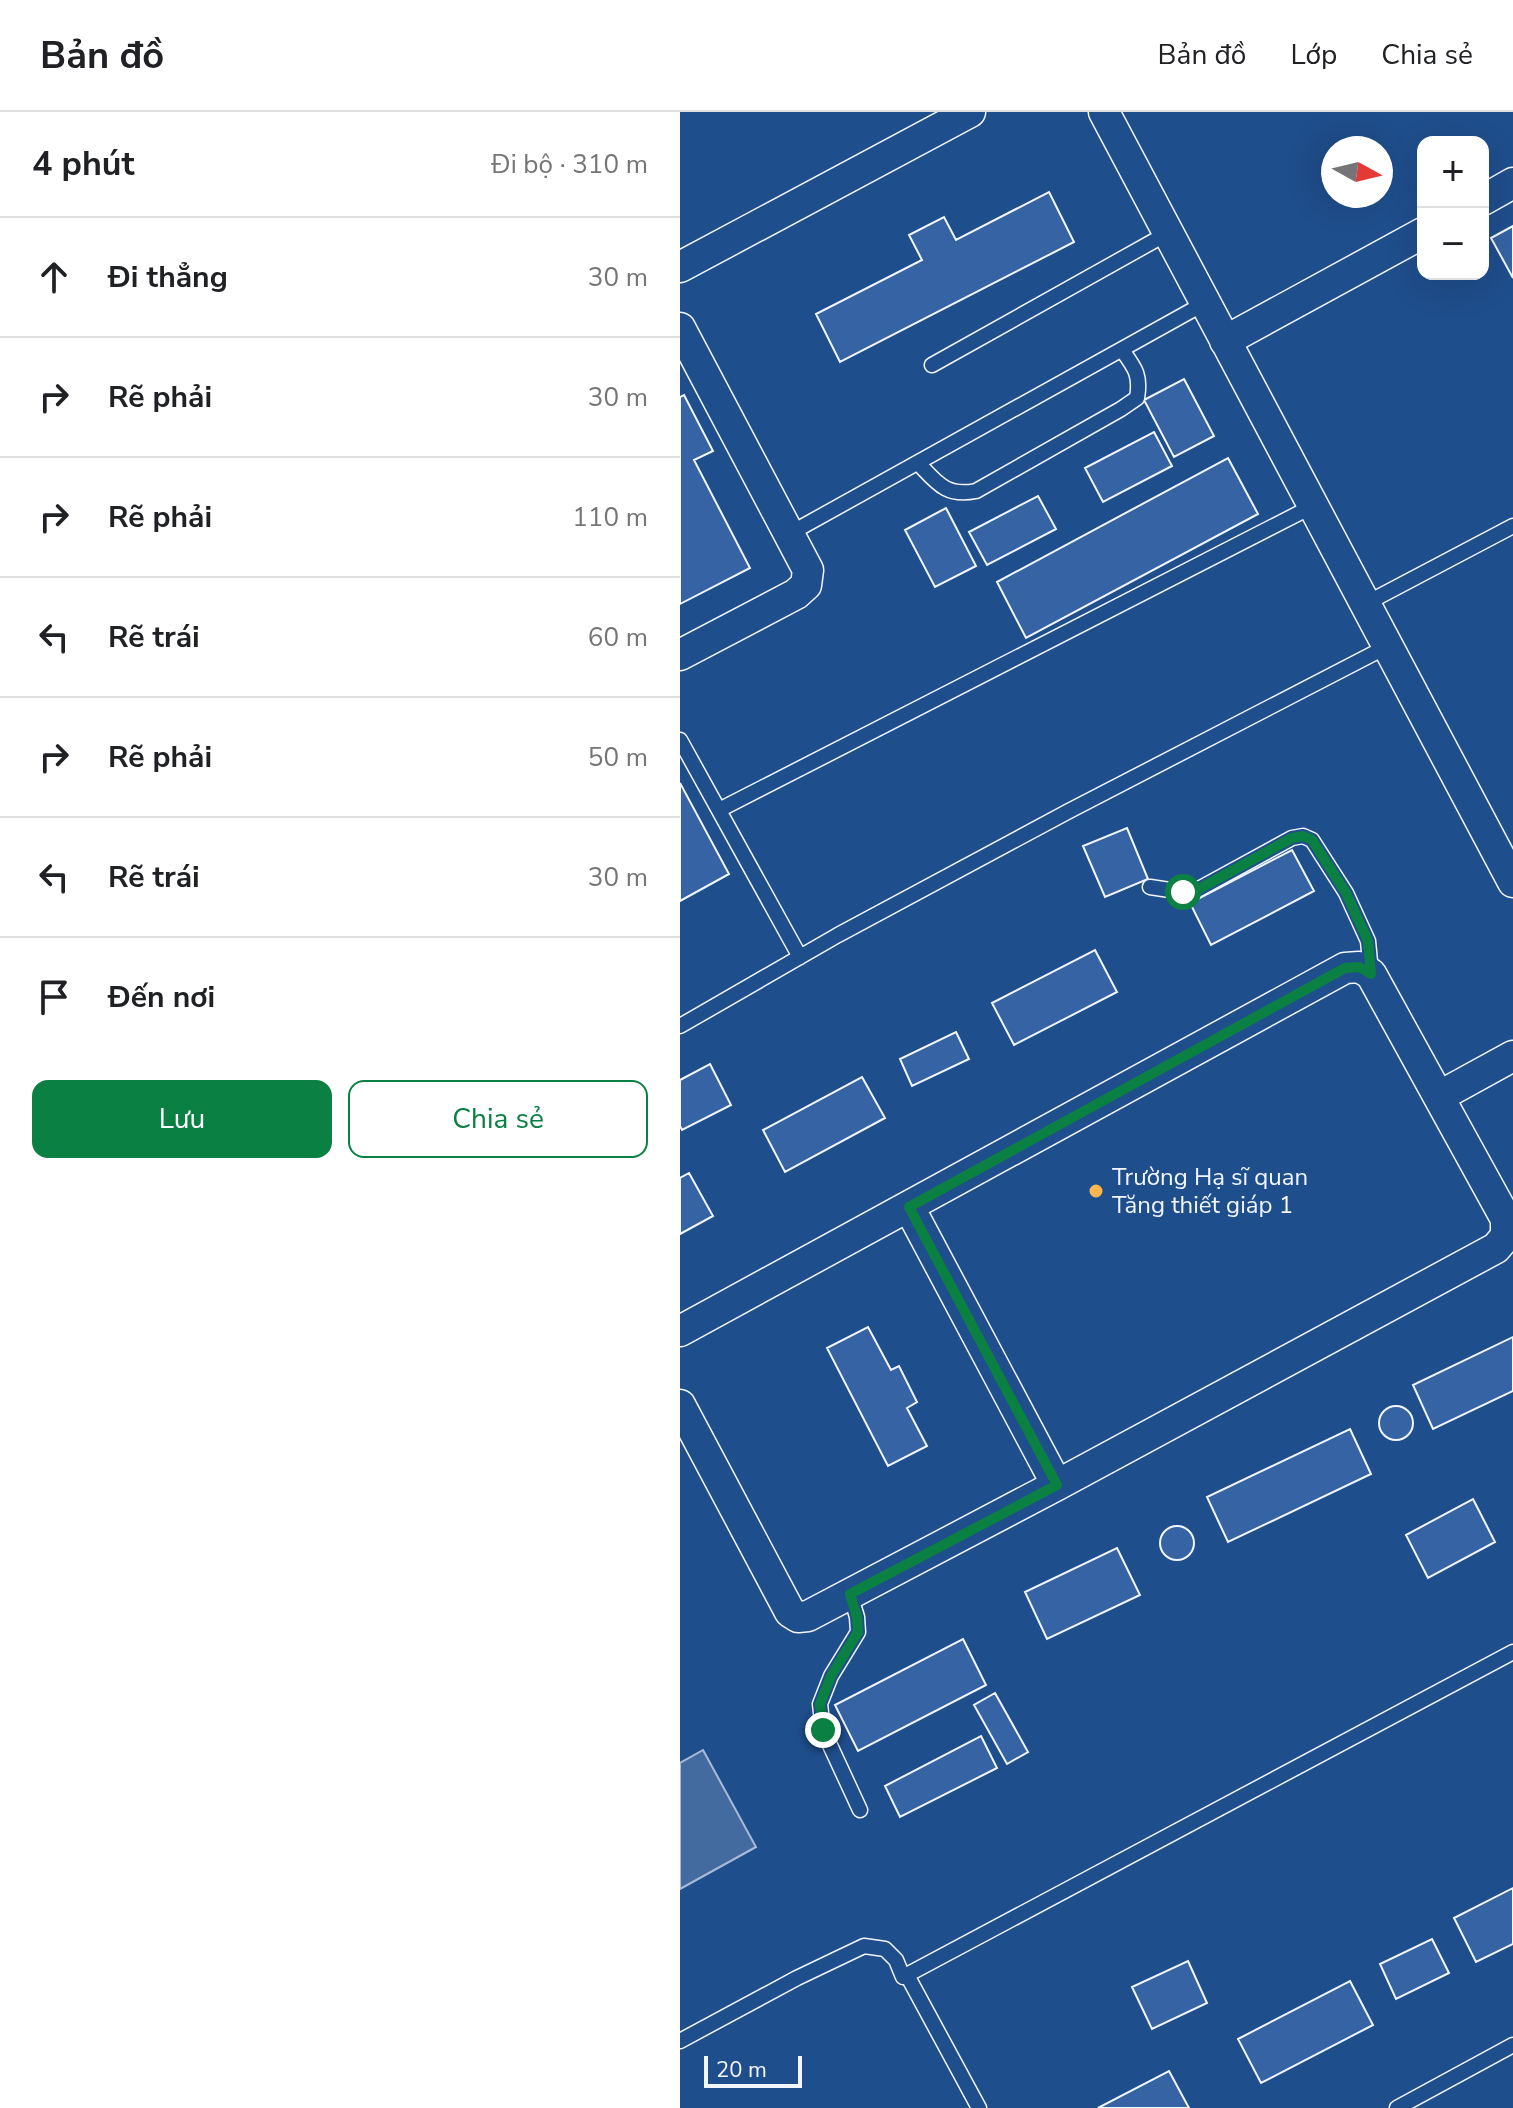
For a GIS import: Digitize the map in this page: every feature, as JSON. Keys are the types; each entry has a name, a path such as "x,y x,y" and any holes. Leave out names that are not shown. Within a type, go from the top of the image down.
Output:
{"street":[{"path":"680,267 970,112"},
{"path":"1104,112 1513,882"},
{"path":"1489,197 1513,183"},
{"path":"1225,341 1417,236"},
{"path":"680,328 808,570 806,585 796,594 680,655"},
{"path":"680,1331 1345,968 1359,967 1371,974 1506,1219 1506,1236 1496,1248 808,1616 798,1617 790,1612 680,1405"},
{"path":"1440,1096 1513,1056"},
{"path":"909,1207 1057,1485"}],"lane":[{"path":"932,365 1168,233"},
{"path":"789,534 1205,303"},
{"path":"918,463 938,484 959,494 976,491 1137,398 1139,385 1136,370 1122,350"},
{"path":"719,810 1313,506"},
{"path":"1365,604 1513,526"},
{"path":"680,1026 1069,811 1388,646"},
{"path":"680,740 800,957"},
{"path":"1150,887 1183,892 1197,890 1292,838 1303,836 1312,840 1346,893 1368,941 1371,974"},
{"path":"850,1594 858,1632 831,1676 820,1704 823,1730 860,1810"},
{"path":"680,2041 864,1946 885,1949 896,1960 903,1977 1513,1652"},
{"path":"907,1975 979,2108"},
{"path":"1397,2108 1513,2045"}],"water":[{"path":"703,1750 756,1847 680,1889 680,1763"}],"building":[{"path":"1049,192 1074,242 840,362 816,314 922,260 909,235 944,217 956,240"},
{"path":"1513,226 1513,278 1491,238"},
{"path":"1184,379 1214,436 1174,457 1144,400"},
{"path":"684,395 713,451 694,460 750,568 680,604 680,397"},
{"path":"1154,432 1172,466 1103,502 1085,468"},
{"path":"1228,458 1258,514 1026,638 997,582"},
{"path":"1038,496 1056,529 987,565 969,532"},
{"path":"946,508 976,566 935,587 905,530"},
{"path":"680,783 729,874 680,901"},
{"path":"1127,828 1148,879 1105,897 1083,846"},
{"path":"1292,850 1314,891 1211,945 1190,903"},
{"path":"1095,950 1117,992 1014,1045 992,1003"},
{"path":"956,1032 969,1059 912,1086 900,1059"},
{"path":"710,1064 731,1105 682,1130 680,1080"},
{"path":"862,1077 885,1118 785,1172 763,1130"},
{"path":"689,1173 713,1216 680,1234 680,1178"},
{"path":"868,1327 891,1370 899,1366 917,1402 907,1408 927,1446 888,1466 827,1348"},
{"path":"1513,1337 1513,1391 1433,1429 1413,1385"},
{"path":"1396,1406 1408,1411 1413,1423 1408,1435 1396,1440 1384,1435 1379,1423 1384,1411"},
{"path":"1350,1429 1371,1474 1228,1542 1207,1497"},
{"path":"1473,1499 1495,1542 1428,1578 1406,1535"},
{"path":"1177,1526 1189,1531 1194,1543 1189,1555 1177,1560 1165,1555 1160,1543 1165,1531"},
{"path":"1117,1548 1140,1595 1047,1639 1025,1592"},
{"path":"963,1639 986,1685 858,1751 835,1705"},
{"path":"995,1693 1028,1752 1007,1764 974,1705"},
{"path":"981,1736 997,1768 900,1817 885,1786"},
{"path":"1513,1888 1513,1944 1476,1962 1454,1918"},
{"path":"1432,1939 1449,1973 1396,1999 1380,1964"},
{"path":"1188,1961 1207,2003 1152,2029 1132,1987"},
{"path":"1350,1981 1373,2025 1261,2083 1238,2039"},
{"path":"1169,2071 1189,2108 1098,2108"}],"place":[{"name":"Trường Hạ sĩ quan Tăng thiết giáp 1","path":"1096,1191"}],"route":[{"path":"823,1730 820,1704 831,1676 858,1632 850,1594 1057,1485 909,1207 1345,968 1359,967 1371,974 1368,941 1346,893 1312,840 1303,836 1292,838 1197,890 1183,892"}]}
